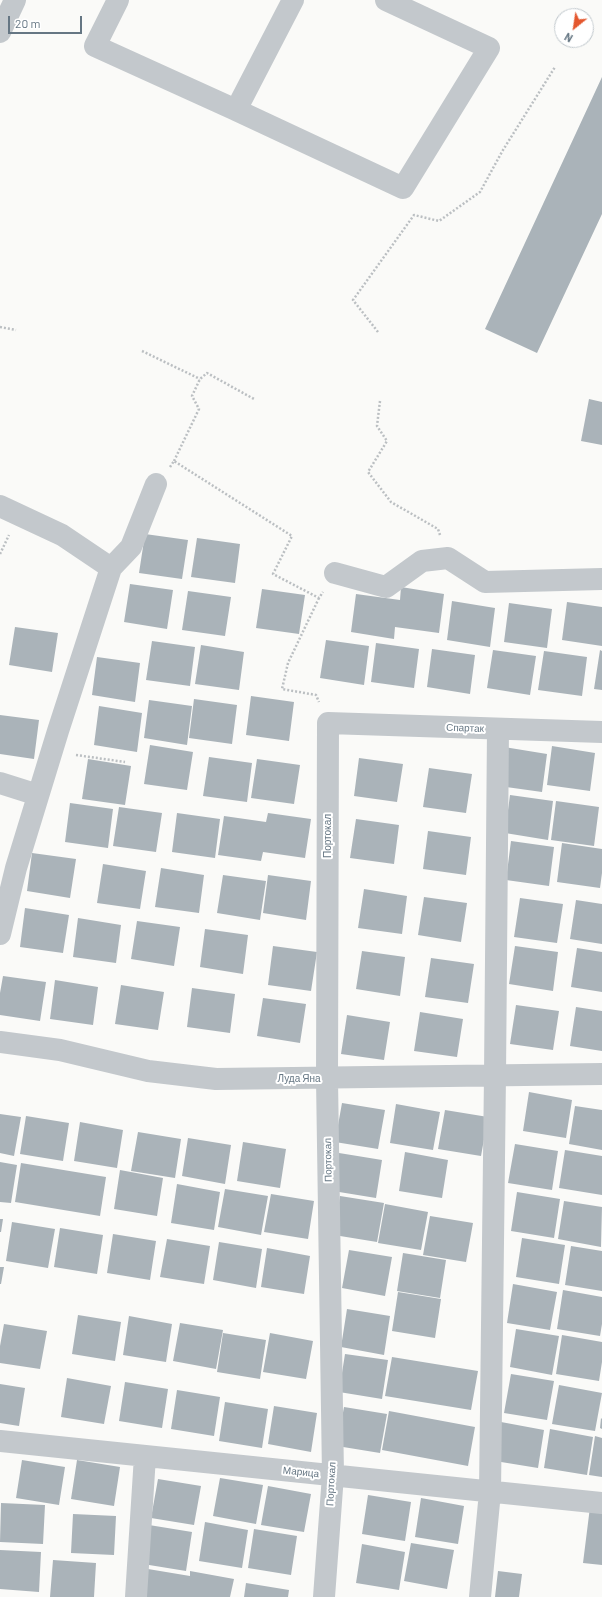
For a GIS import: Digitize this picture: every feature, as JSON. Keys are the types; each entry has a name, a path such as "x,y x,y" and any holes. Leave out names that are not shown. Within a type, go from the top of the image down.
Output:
{"street":[{"path":"0,32 15,0"},
{"path":"118,0 95,46 403,188 490,48 386,0"},
{"path":"236,110 293,0"},
{"path":"0,934 16,868 38,795 111,568 131,547 156,484"},
{"path":"0,506 62,535 111,568"},
{"path":"335,573 386,587 422,561 448,558 485,582 602,579"},
{"name":"Спартак","path":"328,723 602,732"},
{"name":"Портокал","path":"324,1597 333,1475 327,1079 328,723"},
{"path":"480,1597 490,1492 496,1075 498,729"},
{"path":"0,783 38,795"},
{"name":"Луда Яна","path":"0,1042 60,1050 148,1071 216,1079 327,1079 602,1074"},
{"name":"Марица","path":"0,1441 602,1503"},
{"path":"136,1597 145,1456"}],"path":[{"path":"378,332 353,300 414,216 438,221 480,192 503,150 555,68"},
{"path":"0,327 16,330"},
{"path":"142,351 200,378"},
{"path":"156,484 174,461 199,409 192,396 200,378 207,373 254,399"},
{"path":"380,401 377,426 387,441 368,472 391,502 438,529 448,558"},
{"path":"174,461 292,536 273,574 319,598"},
{"path":"328,723 316,694 282,689 288,663 319,598 335,573"},
{"path":"46,771 77,755 125,762"}],"building":[{"path":"602,77 602,214 537,353 485,329"},
{"path":"589,399 602,402 602,445 581,441"},
{"path":"145,534 188,540 182,579 139,573"},
{"path":"197,538 240,544 235,583 191,577"},
{"path":"130,584 173,590 167,629 124,622"},
{"path":"401,587 444,594 439,633 395,627 394,639 351,632 356,594 400,600"},
{"path":"262,589 305,595 299,634 256,628"},
{"path":"188,591 231,597 225,636 182,630"},
{"path":"452,601 495,608 490,647 447,640"},
{"path":"567,602 602,607 602,646 562,640"},
{"path":"509,603 552,609 547,648 504,642"},
{"path":"15,627 58,633 52,672 9,665"},
{"path":"326,640 369,646 364,685 320,678"},
{"path":"152,641 195,647 190,686 146,680"},
{"path":"376,643 419,649 414,688 371,682"},
{"path":"201,645 244,652 239,690 195,684"},
{"path":"432,649 475,655 470,694 427,687"},
{"path":"493,650 536,656 530,695 487,688"},
{"path":"600,650 602,651 602,690 594,689"},
{"path":"544,651 587,657 582,696 538,690"},
{"path":"97,657 140,663 135,702 92,695"},
{"path":"251,696 294,702 289,741 246,735"},
{"path":"194,699 237,705 232,744 189,738"},
{"path":"149,700 192,706 187,745 144,738"},
{"path":"99,706 142,713 137,752 94,745"},
{"path":"0,715 39,720 34,759 0,754"},
{"path":"150,745 193,752 187,790 144,784"},
{"path":"552,746 595,753 590,791 547,785"},
{"path":"504,747 547,754 542,792 499,786"},
{"path":"209,757 252,763 247,802 203,796"},
{"path":"359,758 403,764 397,802 354,796"},
{"path":"88,759 131,766 125,805 82,799"},
{"path":"257,759 300,765 294,804 251,798"},
{"path":"429,768 472,774 466,813 423,807"},
{"path":"510,795 553,801 548,840 505,833"},
{"path":"556,801 599,807 594,846 551,840"},
{"path":"70,803 113,809 108,848 65,842"},
{"path":"119,807 162,813 156,852 113,846"},
{"path":"177,813 220,819 215,858 172,852"},
{"path":"268,813 311,819 305,858 263,852 261,861 218,855 224,816 266,822"},
{"path":"356,819 399,825 394,864 350,858"},
{"path":"428,831 471,837 466,875 423,869"},
{"path":"511,841 554,847 549,886 506,880"},
{"path":"562,843 602,849 602,873 600,888 557,882"},
{"path":"32,853 76,859 70,898 27,891"},
{"path":"103,864 146,871 140,909 97,903"},
{"path":"161,868 204,875 199,913 155,907"},
{"path":"223,875 266,881 260,920 217,913"},
{"path":"268,875 311,881 306,920 263,913"},
{"path":"364,889 407,896 402,934 358,928"},
{"path":"424,897 467,903 461,942 418,935"},
{"path":"520,898 563,904 557,943 514,937"},
{"path":"576,900 602,904 602,944 570,939"},
{"path":"25,908 69,915 63,953 20,947"},
{"path":"78,918 121,925 116,963 73,957"},
{"path":"137,921 180,927 174,966 131,959"},
{"path":"205,929 248,935 243,974 200,967"},
{"path":"273,946 317,952 311,991 268,985"},
{"path":"515,946 558,952 553,991 509,984"},
{"path":"577,948 602,952 602,992 571,987"},
{"path":"362,951 405,957 400,996 356,989"},
{"path":"431,958 474,964 468,1003 425,997"},
{"path":"3,976 46,982 40,1021 0,1015 0,993"},
{"path":"55,980 98,987 93,1025 50,1019"},
{"path":"121,985 164,992 158,1030 115,1024"},
{"path":"192,988 235,994 230,1033 187,1027"},
{"path":"263,998 306,1004 300,1043 257,1036"},
{"path":"516,1005 559,1011 553,1050 510,1044"},
{"path":"576,1007 602,1011 602,1051 570,1046"},
{"path":"420,1012 463,1019 457,1057 414,1051"},
{"path":"347,1015 390,1022 384,1060 341,1054"},
{"path":"529,1092 572,1100 566,1138 523,1131"},
{"path":"342,1103 385,1110 378,1149 335,1142"},
{"path":"396,1104 440,1112 433,1150 390,1143"},
{"path":"575,1106 602,1110 602,1150 569,1144"},
{"path":"445,1110 488,1117 481,1156 438,1149"},
{"path":"0,1114 21,1117 14,1156 0,1153"},
{"path":"26,1116 69,1123 63,1161 20,1154"},
{"path":"80,1122 123,1130 117,1168 74,1161"},
{"path":"138,1132 181,1139 175,1178 131,1171"},
{"path":"188,1138 231,1145 225,1184 182,1176"},
{"path":"243,1142 286,1149 280,1188 237,1181"},
{"path":"515,1144 558,1151 552,1190 508,1183"},
{"path":"565,1150 602,1156 602,1195 559,1188"},
{"path":"405,1152 448,1160 442,1198 399,1191"},
{"path":"339,1153 382,1160 376,1198 333,1191"},
{"path":"0,1162 17,1165 11,1203 0,1202"},
{"path":"21,1163 106,1177 100,1216 15,1202"},
{"path":"120,1170 163,1178 157,1216 114,1209"},
{"path":"177,1184 220,1192 214,1230 171,1223"},
{"path":"225,1189 268,1196 261,1235 218,1227"},
{"path":"517,1192 560,1199 554,1238 511,1231"},
{"path":"271,1194 314,1201 308,1239 264,1232"},
{"path":"340,1196 384,1203 377,1242 334,1235"},
{"path":"564,1201 602,1207 601,1247 558,1239"},
{"path":"385,1204 428,1212 421,1250 378,1243"},
{"path":"430,1216 473,1223 466,1262 423,1255"},
{"path":"0,1219 3,1219 1,1232 0,1232"},
{"path":"12,1222 55,1229 48,1268 6,1261"},
{"path":"60,1228 103,1235 97,1274 54,1267"},
{"path":"113,1234 156,1241 150,1280 107,1273"},
{"path":"522,1238 565,1245 559,1284 516,1277"},
{"path":"167,1239 210,1246 204,1284 160,1277"},
{"path":"219,1242 262,1249 256,1288 213,1280"},
{"path":"571,1246 602,1251 602,1291 565,1285"},
{"path":"267,1248 310,1256 304,1294 261,1287"},
{"path":"349,1250 392,1257 385,1296 342,1288"},
{"path":"403,1253 446,1260 440,1298 397,1291"},
{"path":"0,1267 4,1267 1,1284 0,1284"},
{"path":"513,1284 557,1292 550,1330 507,1323"},
{"path":"563,1290 602,1297 602,1324 600,1336 557,1329"},
{"path":"398,1292 441,1299 435,1338 392,1331"},
{"path":"347,1309 390,1316 384,1355 341,1347"},
{"path":"78,1315 121,1322 115,1361 72,1354"},
{"path":"129,1316 172,1324 166,1362 123,1355"},
{"path":"180,1323 223,1330 216,1369 173,1361"},
{"path":"4,1324 47,1331 40,1369 0,1363 0,1346"},
{"path":"516,1329 559,1336 552,1375 510,1367"},
{"path":"223,1333 266,1340 260,1379 217,1372"},
{"path":"270,1333 313,1341 306,1379 263,1372"},
{"path":"562,1335 602,1342 602,1362 599,1381 556,1374"},
{"path":"345,1354 388,1360 382,1399 339,1392"},
{"path":"392,1357 478,1371 471,1410 385,1396"},
{"path":"511,1374 554,1381 547,1420 504,1413"},
{"path":"67,1378 111,1386 104,1424 61,1417"},
{"path":"125,1382 168,1389 162,1428 119,1421"},
{"path":"0,1384 25,1388 19,1426 0,1423"},
{"path":"559,1385 602,1393 595,1431 552,1424"},
{"path":"177,1390 220,1397 214,1436 171,1429"},
{"path":"225,1402 268,1409 262,1448 219,1441"},
{"path":"274,1406 317,1413 311,1452 268,1444"},
{"path":"344,1407 387,1414 380,1453 337,1446"},
{"path":"389,1411 475,1427 468,1466 382,1450"},
{"path":"601,1418 602,1419 602,1429 600,1428"},
{"path":"501,1422 544,1430 538,1468 495,1461"},
{"path":"550,1429 593,1437 587,1475 544,1468"},
{"path":"595,1436 602,1438 602,1477 589,1475"},
{"path":"22,1460 65,1467 59,1505 16,1498"},
{"path":"77,1460 120,1467 114,1506 71,1499"},
{"path":"220,1478 263,1485 256,1524 213,1516"},
{"path":"158,1479 201,1486 194,1525 151,1518"},
{"path":"268,1486 311,1494 304,1532 261,1525"},
{"path":"368,1495 411,1502 405,1541 362,1534"},
{"path":"421,1498 464,1506 458,1544 415,1537"},
{"path":"1,1503 45,1505 43,1544 0,1542"},
{"path":"590,1507 602,1508 602,1565 583,1563"},
{"path":"73,1514 116,1516 114,1555 71,1553"},
{"path":"205,1522 248,1530 242,1568 199,1561"},
{"path":"149,1525 192,1532 186,1571 143,1564"},
{"path":"254,1529 297,1536 291,1575 248,1568"},
{"path":"411,1543 454,1550 447,1589 404,1581"},
{"path":"362,1544 405,1552 399,1590 356,1583"},
{"path":"0,1550 41,1552 39,1592 0,1589"},
{"path":"53,1560 96,1563 94,1597 50,1597"},
{"path":"148,1569 190,1576 190,1571 234,1579 230,1597 143,1597"},
{"path":"498,1571 522,1574 519,1597 495,1597"},
{"path":"246,1583 289,1590 288,1597 244,1597"}]}
